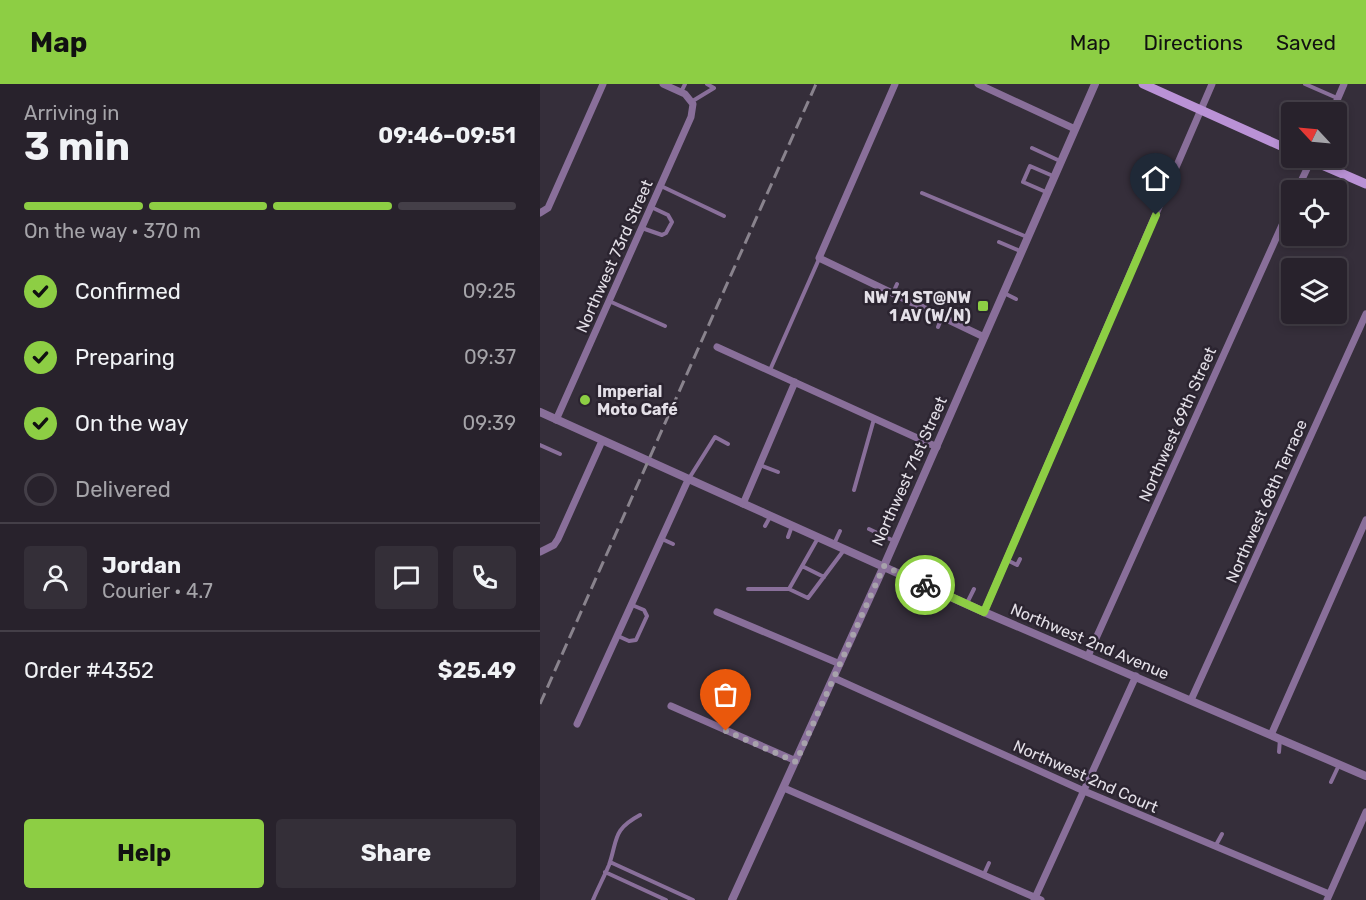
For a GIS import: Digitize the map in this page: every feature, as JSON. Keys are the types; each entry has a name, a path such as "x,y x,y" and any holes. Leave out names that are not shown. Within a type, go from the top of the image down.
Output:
{"main road":[{"path":"1143,84 1281,146"},
{"path":"1332,168 1366,184"}],"street":[{"path":"540,213 548,208 603,84"},
{"path":"663,84 681,93 692,103"},
{"path":"896,84 819,258 984,337"},
{"path":"978,84 989,86 1075,129"},
{"name":"Northwest 71st Street","path":"734,899 937,447 1095,84"},
{"path":"984,612 1212,84"},
{"path":"1337,102 1344,84"},
{"name":"Northwest 73rd Street","path":"556,420 691,117 692,103"},
{"name":"Northwest 69th Street","path":"1088,656 1281,227"},
{"name":"Northwest 68th Terrace","path":"1191,700 1366,314"},
{"path":"717,347 937,447"},
{"path":"742,504 795,382"},
{"name":"Northwest 2nd Avenue","path":"540,412 984,612 1366,776"},
{"path":"540,552 554,545 558,539 602,441"},
{"path":"577,724 688,480"},
{"path":"1275,736 1366,520"},
{"path":"717,612 840,664"},
{"path":"784,788 1037,899 1136,676"},
{"name":"Northwest 2nd Court","path":"834,678 1084,791 1216,846 1328,897"},
{"path":"671,706 796,762"},
{"path":"1328,897 1366,812"}],"lane":[{"path":"681,93 685,84"},
{"path":"692,103 714,88 707,84"},
{"path":"1305,84 1338,99"},
{"path":"1032,148 1060,162"},
{"path":"1047,193 1023,182 1030,166 1054,177"},
{"path":"660,186 724,216"},
{"path":"922,193 1027,237"},
{"path":"641,228 662,235 670,227 672,222 668,215 651,207"},
{"path":"999,242 1021,251"},
{"path":"770,371 819,258"},
{"path":"893,293 897,284"},
{"path":"1003,293 1016,299"},
{"path":"608,301 665,326"},
{"path":"962,326 968,313"},
{"path":"938,327 942,317"},
{"path":"854,490 875,419"},
{"path":"688,480 715,437 728,444"},
{"path":"540,446 560,454"},
{"path":"760,465 778,472"},
{"path":"765,526 770,516"},
{"path":"788,537 792,526"},
{"path":"869,529 895,541"},
{"path":"834,544 840,531"},
{"path":"789,589 818,537"},
{"path":"662,539 673,544"},
{"path":"748,589 789,589 808,598 844,549"},
{"path":"1006,560 1017,565 1020,559"},
{"path":"802,566 824,577"},
{"path":"967,604 974,589"},
{"path":"617,636 629,641 636,640 647,616 644,610 632,604"},
{"path":"1275,736 1279,752"},
{"path":"1331,782 1339,765"},
{"path":"593,900 610,862 611,850 625,823 640,815"},
{"path":"1216,846 1221,834"},
{"path":"610,862 693,900"},
{"path":"983,875 989,863"},
{"path":"605,872 666,900"}],"railway":[{"path":"540,704 816,84"}],"way so far":[{"path":"726,731 796,762 884,566 925,585"}],"place":[{"name":"NW 71 ST@NW 1 AV (W/N)","path":"983,306"},
{"name":"Imperial Moto Café","path":"585,400"}],"route":[{"path":"925,585 984,612 1156,215"}]}
